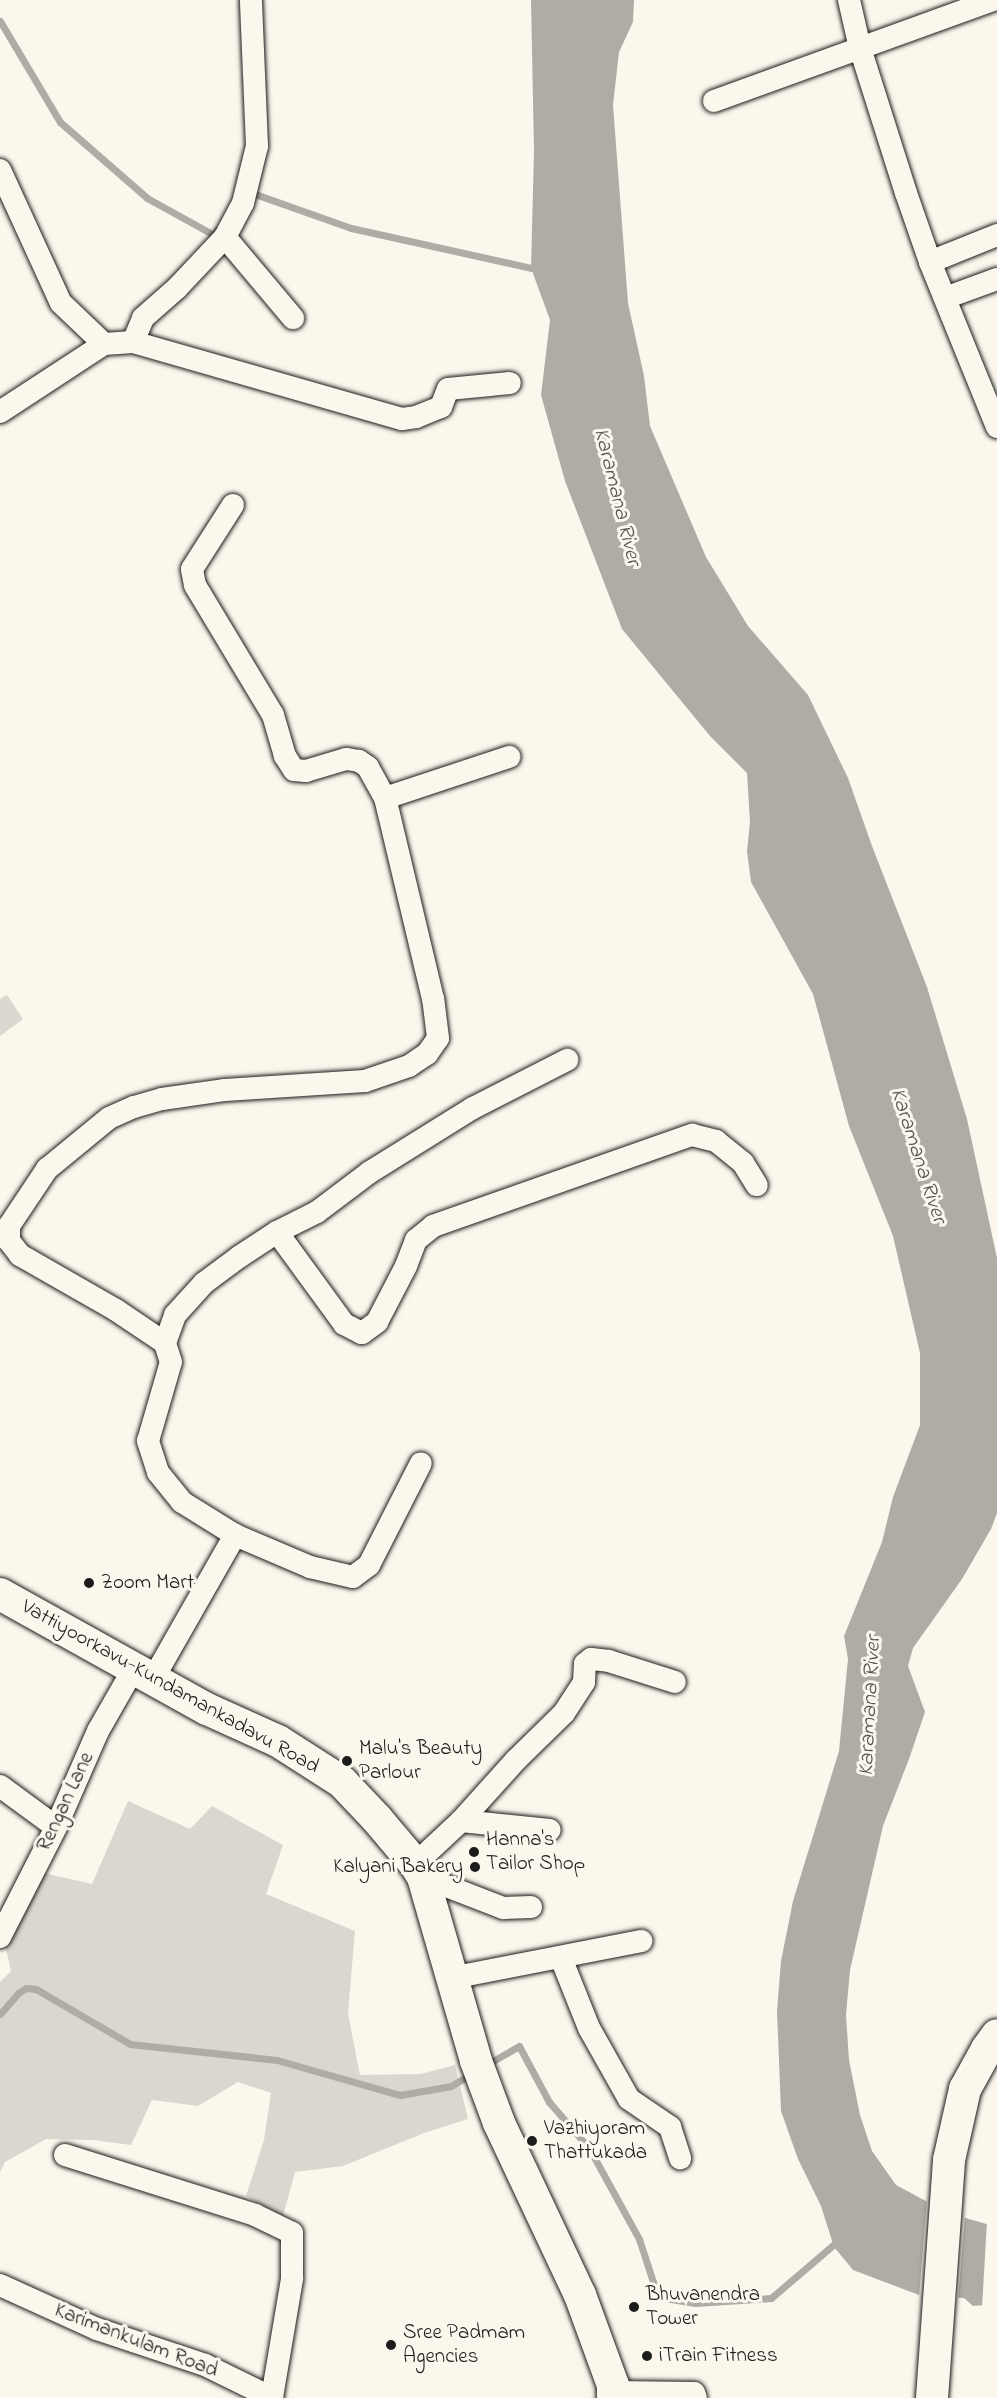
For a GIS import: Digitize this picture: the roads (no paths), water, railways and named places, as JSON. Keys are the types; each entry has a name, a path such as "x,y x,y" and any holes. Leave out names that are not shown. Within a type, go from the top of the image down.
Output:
{"street":[{"path":"133,342 143,318 177,288 225,237 243,202 257,146 251,0"},
{"path":"849,0 860,48 930,262 997,427"},
{"path":"714,101 993,0"},
{"path":"0,170 61,303 104,344"},
{"path":"930,262 997,235"},
{"path":"225,237 293,318"},
{"path":"945,298 997,279"},
{"path":"0,412 104,344 133,342 402,419 416,417 441,407 448,389 510,383"},
{"path":"165,1343 116,1310 20,1255 9,1241 9,1226 47,1169 109,1118 134,1107 162,1098 225,1090 365,1081 409,1066 427,1054 438,1038 433,999 385,798 368,767 359,761 346,759 306,771 294,770 285,756 273,715 195,585 192,569 233,505"},
{"path":"385,798 509,757"},
{"path":"421,1463 369,1565 352,1576 310,1567 235,1535 182,1503 158,1472 148,1441 171,1362 165,1343 175,1315 204,1283 277,1232 317,1212 370,1172 473,1108 567,1060"},
{"path":"277,1232 344,1324 362,1333 377,1322 406,1266 416,1240 433,1226 692,1135 716,1141 743,1163 757,1185"},
{"name":"Rengan Lane","path":"0,1937 56,1827 98,1731 143,1673 235,1535"},
{"name":"Vattiyoorkavu-Kundamankadavu Road","path":"0,1594 207,1709 278,1742 342,1782 378,1819 419,1870 479,2070 499,2122 580,2295 613,2395"},
{"path":"531,1907 503,1908 419,1870 461,1821 564,1713 584,1682 585,1664 591,1659 609,1661 675,1682"},
{"path":"0,1786 56,1827"},
{"path":"461,1821 550,1830"},
{"path":"451,1978 641,1941"},
{"path":"561,1958 589,2028 628,2099 670,2127 680,2158"},
{"path":"932,2398 949,2160 965,2089 987,2049 997,2036"},
{"path":"65,2156 255,2214 292,2234 292,2278 272,2398"},
{"name":"Karimankulam Road","path":"0,2285 97,2329 205,2365 272,2398"},
{"path":"613,2395 694,2394 696,2398"}],"water":[{"name":"Karamana River","path":"531,0 634,0 633,22 619,52 613,105 628,303 644,376 650,426 706,557 748,626 808,695 848,778 927,987 967,1119 997,1258 997,1513 991,1529 962,1579 913,1648 908,1666 925,1712 883,1826 850,1970 846,2015 849,2060 860,2115 872,2151 896,2185 948,2213 997,2227 985,2305 973,2306 964,2298 919,2295 853,2270 834,2247 821,2206 798,2159 781,2111 777,2011 781,1961 793,1901 839,1751 848,1659 844,1636 882,1542 893,1497 920,1425 920,1353 893,1236 849,1126 813,994 751,882 747,851 750,822 747,773 710,736 622,629 565,481 541,395 550,320 531,268 534,152"}],"waterway":[{"path":"0,21 60,122 147,198 214,235 217,230"},
{"path":"252,193 351,228 531,268"},
{"path":"0,2014 18,1993 26,1988 36,1989 130,2044 277,2060 400,2095 451,2086 471,2074"},
{"path":"486,2065 519,2046 549,2102 589,2148 639,2239 658,2297 696,2303 771,2298 840,2239"}],"place":[{"name":"Zoom Mart","path":"89,1583"},
{"name":"Malu's Beauty Parlour","path":"347,1761"},
{"name":"Hanna's Tailor Shop","path":"474,1852"},
{"name":"Kalyani Bakery","path":"475,1867"},
{"name":"Vazhiyoram Thattukada","path":"532,2141"},
{"name":"Bhuvanendra Tower","path":"634,2307"},
{"name":"Sree Padmam Agencies","path":"391,2345"},
{"name":"iTrain Fitness","path":"647,2356"}]}
